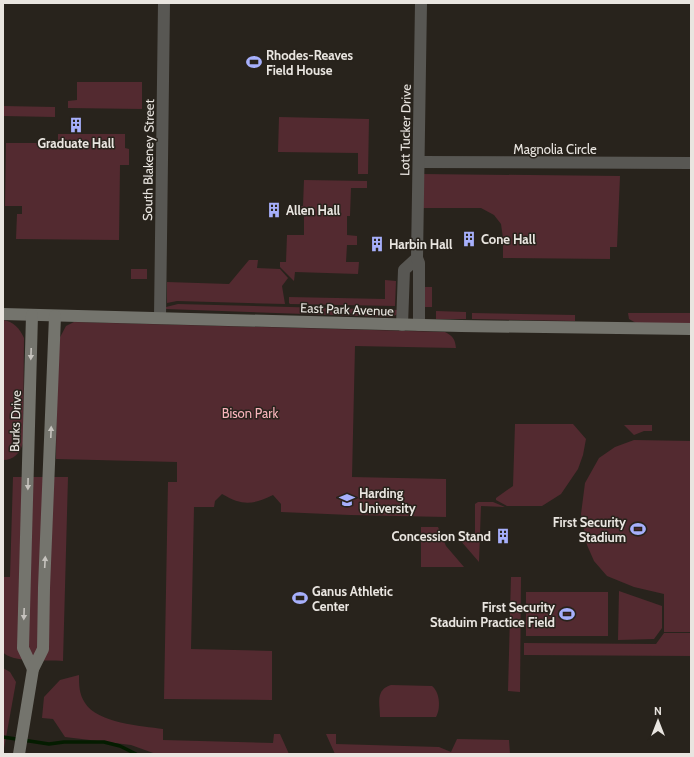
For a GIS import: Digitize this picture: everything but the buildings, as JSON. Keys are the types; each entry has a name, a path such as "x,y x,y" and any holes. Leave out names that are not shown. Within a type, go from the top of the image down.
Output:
{"street":[{"name":"South Blakeney Street","path":"160,317 164,3"},
{"name":"Lott Tucker Drive","path":"411,325 419,162 421,3"},
{"name":"Magnolia Circle","path":"419,162 691,163"},
{"name":"East Park Avenue","path":"3,314 160,317 411,325 691,329"},
{"name":"Burks Drive","path":"32,315 23,648 33,669"},
{"path":"19,754 33,669 43,649 44,588 56,316"}],"green space":[{"path":"77,82 142,82 142,109 68,108 68,101 77,100"},
{"path":"3,106 55,107 55,117 3,116"},
{"path":"279,117 369,119 368,174 358,174 358,153 278,152"},
{"path":"58,134 125,134 125,148 129,149 129,165 120,165 119,240 16,239 17,214 22,214 22,206 5,206 6,143 58,143"},
{"path":"422,174 620,176 617,247 610,247 610,259 503,258 501,224 494,215 481,208 422,208"},
{"path":"304,180 367,181 367,188 351,188 350,216 347,216 347,235 357,236 357,245 347,245 346,262 359,262 358,274 295,272 294,281 280,267 280,262 286,262 287,235 304,235 304,215 289,215 290,206 303,206"},
{"path":"249,260 258,260 257,268 280,269 288,278 282,286 285,304 177,301 167,303 167,282 229,284"},
{"path":"131,269 147,269 147,279 131,279"},
{"path":"385,280 396,281 395,306 289,303 289,297 385,299"},
{"path":"423,287 432,287 432,307 422,307"},
{"path":"178,304 399,310 396,315 390,317 166,309 166,307"},
{"path":"436,311 466,312 466,319 436,319"},
{"path":"472,313 575,315 575,321 472,319"},
{"path":"628,313 691,313 691,323 636,323 629,319"},
{"path":"3,320 16,326 24,338 23,443 16,455 7,460 3,460"},
{"name":"Bison Park","path":"74,322 445,332 452,336 456,348 355,346 352,477 446,479 446,517 281,512 281,504 273,495 259,501 248,503 236,501 222,494 215,501 214,507 194,507 191,649 272,651 272,700 164,699 168,482 177,482 177,462 56,459 57,343 66,326"},
{"path":"515,424 573,424 586,439 583,455 578,469 561,494 542,506 507,506 496,500 496,498 513,486"},
{"path":"624,425 652,425 652,431 644,431 634,435"},
{"name":"First Security Stadium","path":"634,440 691,441 691,632 664,632 664,594 634,587 607,576 594,561 587,545 581,514 585,483 599,458 615,447"},
{"path":"13,477 68,477 63,661 40,661 14,658 7,656 3,652 3,577 10,577"},
{"path":"478,502 493,502 505,507 481,506 479,562 460,540 460,538 471,539 471,535 475,535 475,504"},
{"path":"421,527 438,527 446,546 464,567 421,567"},
{"path":"511,577 521,577 520,692 508,691"},
{"path":"619,591 662,606 662,628 654,639 618,640"},
{"name":"First Security Staduim Practice Field","path":"526,592 608,592 608,636 526,636"},
{"path":"664,633 691,633 691,656 524,655 524,643 656,644"},
{"path":"3,668 10,672 16,682 3,754"},
{"path":"79,675 80,693 85,703 91,710 109,719 132,725 163,729 163,740 273,743 274,734 280,734 289,754 156,754 131,745 65,737 53,719 42,718 44,697 60,680"},
{"path":"391,685 432,686 437,692 438,696 438,714 436,717 380,717 380,694 386,687"},
{"path":"326,734 336,734 336,744 439,747 451,752 457,739 509,740 510,754 335,754"}],"waterway":[{"path":"3,737 49,744 64,742 104,742 120,746 136,754"}],"place":[{"name":"Rhodes-Reaves Field House","path":"254,62"},
{"name":"Graduate Hall","path":"76,125"},
{"name":"Allen Hall","path":"274,210"},
{"name":"Cone Hall","path":"469,239"},
{"name":"Harbin Hall","path":"377,244"},
{"name":"Harding University","path":"347,500"},
{"name":"First Security Stadium","path":"638,529"},
{"name":"Concession Stand","path":"503,536"},
{"name":"Ganus Athletic Center","path":"300,598"},
{"name":"First Security Staduim Practice Field","path":"567,614"}]}
